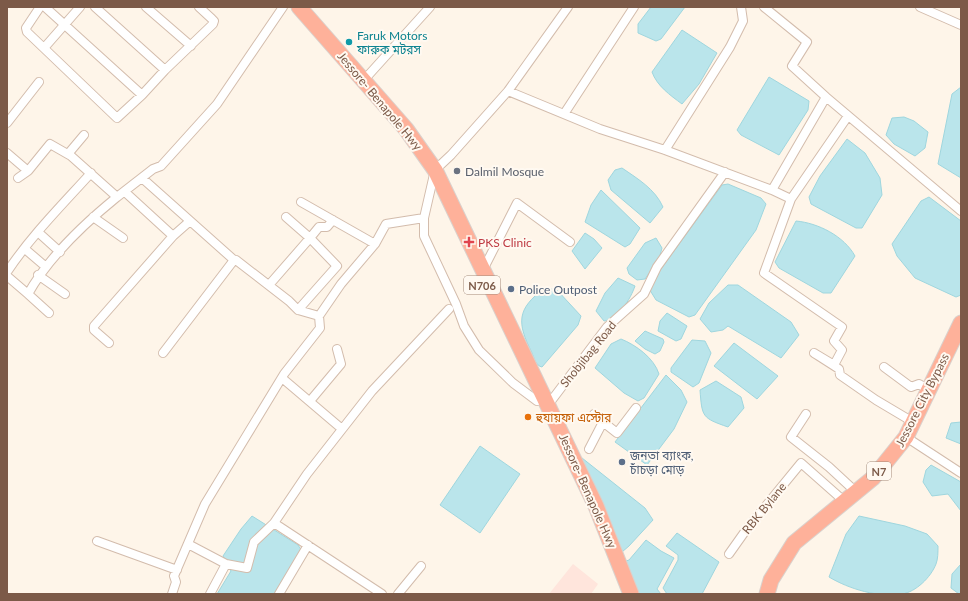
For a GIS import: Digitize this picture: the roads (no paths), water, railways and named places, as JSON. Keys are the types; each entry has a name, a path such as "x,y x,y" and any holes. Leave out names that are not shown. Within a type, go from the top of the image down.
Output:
{"highway":[{"name":"Jessore- Benapole Hwy","path":"291,7 405,140 433,175 542,403 596,506 632,594"},
{"name":"Jessore- Benapole Hwy","path":"299,7 406,129 455,214 484,268 615,572 622,594"},
{"name":"Jessore City Bypass","path":"767,594 771,580 794,542 873,478 906,438 961,323"}],"street":[{"path":"40,7 26,28 44,48 117,118 142,95 214,22 198,7"},
{"path":"45,7 142,95"},
{"path":"44,48 80,7"},
{"path":"95,7 165,70"},
{"path":"146,7 191,46"},
{"path":"28,294 38,276 93,217 153,169 161,166 217,104 283,7"},
{"path":"364,80 430,7"},
{"path":"542,403 513,383 479,350 464,326 456,304 424,236 424,218 433,175 508,91 568,7"},
{"path":"564,114 634,7"},
{"path":"666,150 730,47 743,21 741,7"},
{"path":"764,7 807,42 792,66 848,116 961,211"},
{"path":"920,7 961,25"},
{"path":"7,122 39,82"},
{"path":"508,91 600,129 666,150 772,190 791,199"},
{"path":"772,190 826,97"},
{"path":"848,116 791,199 764,273 842,328 834,340 842,350 836,360 834,366 814,353 833,365 839,369 840,375 876,400 913,422"},
{"path":"68,154 84,135"},
{"path":"18,178 28,171 50,144 68,154 117,197"},
{"path":"7,153 28,171"},
{"name":"Shobjibag Road","path":"542,403 607,327 644,294 657,267 725,172"},
{"path":"7,272 38,232 91,173"},
{"path":"142,178 234,260 163,352"},
{"path":"124,192 173,236"},
{"path":"301,202 375,244"},
{"path":"484,268 518,203 570,242"},
{"path":"93,217 123,238"},
{"path":"286,217 310,238 337,266 298,310"},
{"path":"172,594 176,582 174,576 205,504 282,378 320,328 319,316 341,284 375,244 386,224 424,218"},
{"path":"270,286 319,227 327,227 333,220"},
{"path":"109,343 94,330 94,326 173,236 190,221"},
{"path":"38,232 60,252"},
{"path":"25,249 46,267"},
{"path":"236,260 298,310 319,316"},
{"path":"7,276 49,313"},
{"path":"38,276 65,294"},
{"path":"188,544 226,564 247,568 254,542 274,523 307,474 342,429 372,391 450,309"},
{"path":"310,401 341,364 337,349"},
{"path":"884,367 911,387 919,384 929,390"},
{"path":"282,378 342,429"},
{"path":"594,414 617,433 636,408"},
{"path":"806,414 791,437 856,492"},
{"path":"589,449 603,422"},
{"path":"906,438 961,473"},
{"name":"RBK Bylane","path":"729,554 746,530 810,452"},
{"path":"801,463 844,501"},
{"path":"274,523 382,594"},
{"path":"97,541 177,570"},
{"path":"279,594 308,545"},
{"path":"210,594 226,564"},
{"path":"398,594 421,566"}],"water":[{"path":"651,7 685,7 661,39 656,41 638,33 638,24"},
{"path":"682,30 717,53 699,84 682,104 657,82 652,72"},
{"path":"769,77 809,101 808,110 779,155 741,135 737,130"},
{"path":"961,87 961,178 938,164 952,94"},
{"path":"904,117 914,121 928,132 925,148 915,156 894,144 886,135 892,118"},
{"path":"847,139 865,153 880,178 882,195 862,228 856,228 811,204 809,197 820,176"},
{"path":"622,168 640,180 660,201 663,207 650,223 611,190 608,180 615,170"},
{"path":"728,184 761,198 766,204 756,230 695,315 689,317 656,300 648,287 722,185"},
{"path":"601,190 640,228 630,244 625,247 585,222 591,205"},
{"path":"929,197 961,221 961,295 956,297 915,278 897,256 892,244 921,201"},
{"path":"796,221 813,224 830,232 844,242 855,256 831,293 823,293 779,268 775,262"},
{"path":"585,233 594,239 602,248 585,269 572,251"},
{"path":"656,238 662,248 659,259 645,279 637,280 629,274 627,268 645,243"},
{"path":"618,278 635,286 627,302 619,313 609,320 604,321 596,311 605,293"},
{"path":"728,285 738,285 791,322 799,335 781,358 728,326 723,330 711,332 700,319 709,303"},
{"path":"545,288 557,290 581,316 578,325 542,367 536,362 527,342 522,325 522,317 524,310 529,303"},
{"path":"667,313 687,326 681,339 676,341 658,331 660,321"},
{"path":"645,331 663,339 664,342 660,351 655,354 645,349 635,341"},
{"path":"621,339 633,345 649,357 657,368 659,374 644,398 638,401 624,393 595,368 611,344"},
{"path":"692,340 705,341 711,353 699,383 693,387 671,372 671,368"},
{"path":"734,343 778,376 757,399 714,366"},
{"path":"666,375 681,390 687,402 674,429 647,465 615,442"},
{"path":"716,381 741,397 744,408 728,427 708,418 703,411 700,390"},
{"path":"961,422 961,444 946,438 951,423"},
{"path":"480,446 520,474 480,533 440,505"},
{"path":"577,454 645,508 653,520 622,552"},
{"path":"931,465 961,482 961,511 948,494 932,496 923,482 926,470"},
{"path":"252,516 298,545 302,551 275,594 217,594 231,571 223,556 241,529"},
{"path":"859,516 905,526 927,534 938,546 938,555 934,569 927,579 918,587 907,593 884,595 864,592 829,577 846,534"},
{"path":"677,533 719,562 702,594 667,594 663,588 678,560 678,555 666,546"},
{"path":"646,540 674,558 657,589 661,594 634,594 623,562 629,560"},
{"path":"961,564 961,594 959,594 951,588 952,574"}],"place":[{"name":"Faruk Motors ফারুক মটরস","path":"349,42"},
{"name":"Dalmil Mosque","path":"457,171"},
{"name":"PKS Clinic","path":"469,242"},
{"name":"Police Outpost","path":"511,289"},
{"name":"হুযায়ফা এস্টোর","path":"528,417"},
{"name":"জনতা ব্যাংক, চাঁচড়া মোড়","path":"622,462"}]}
